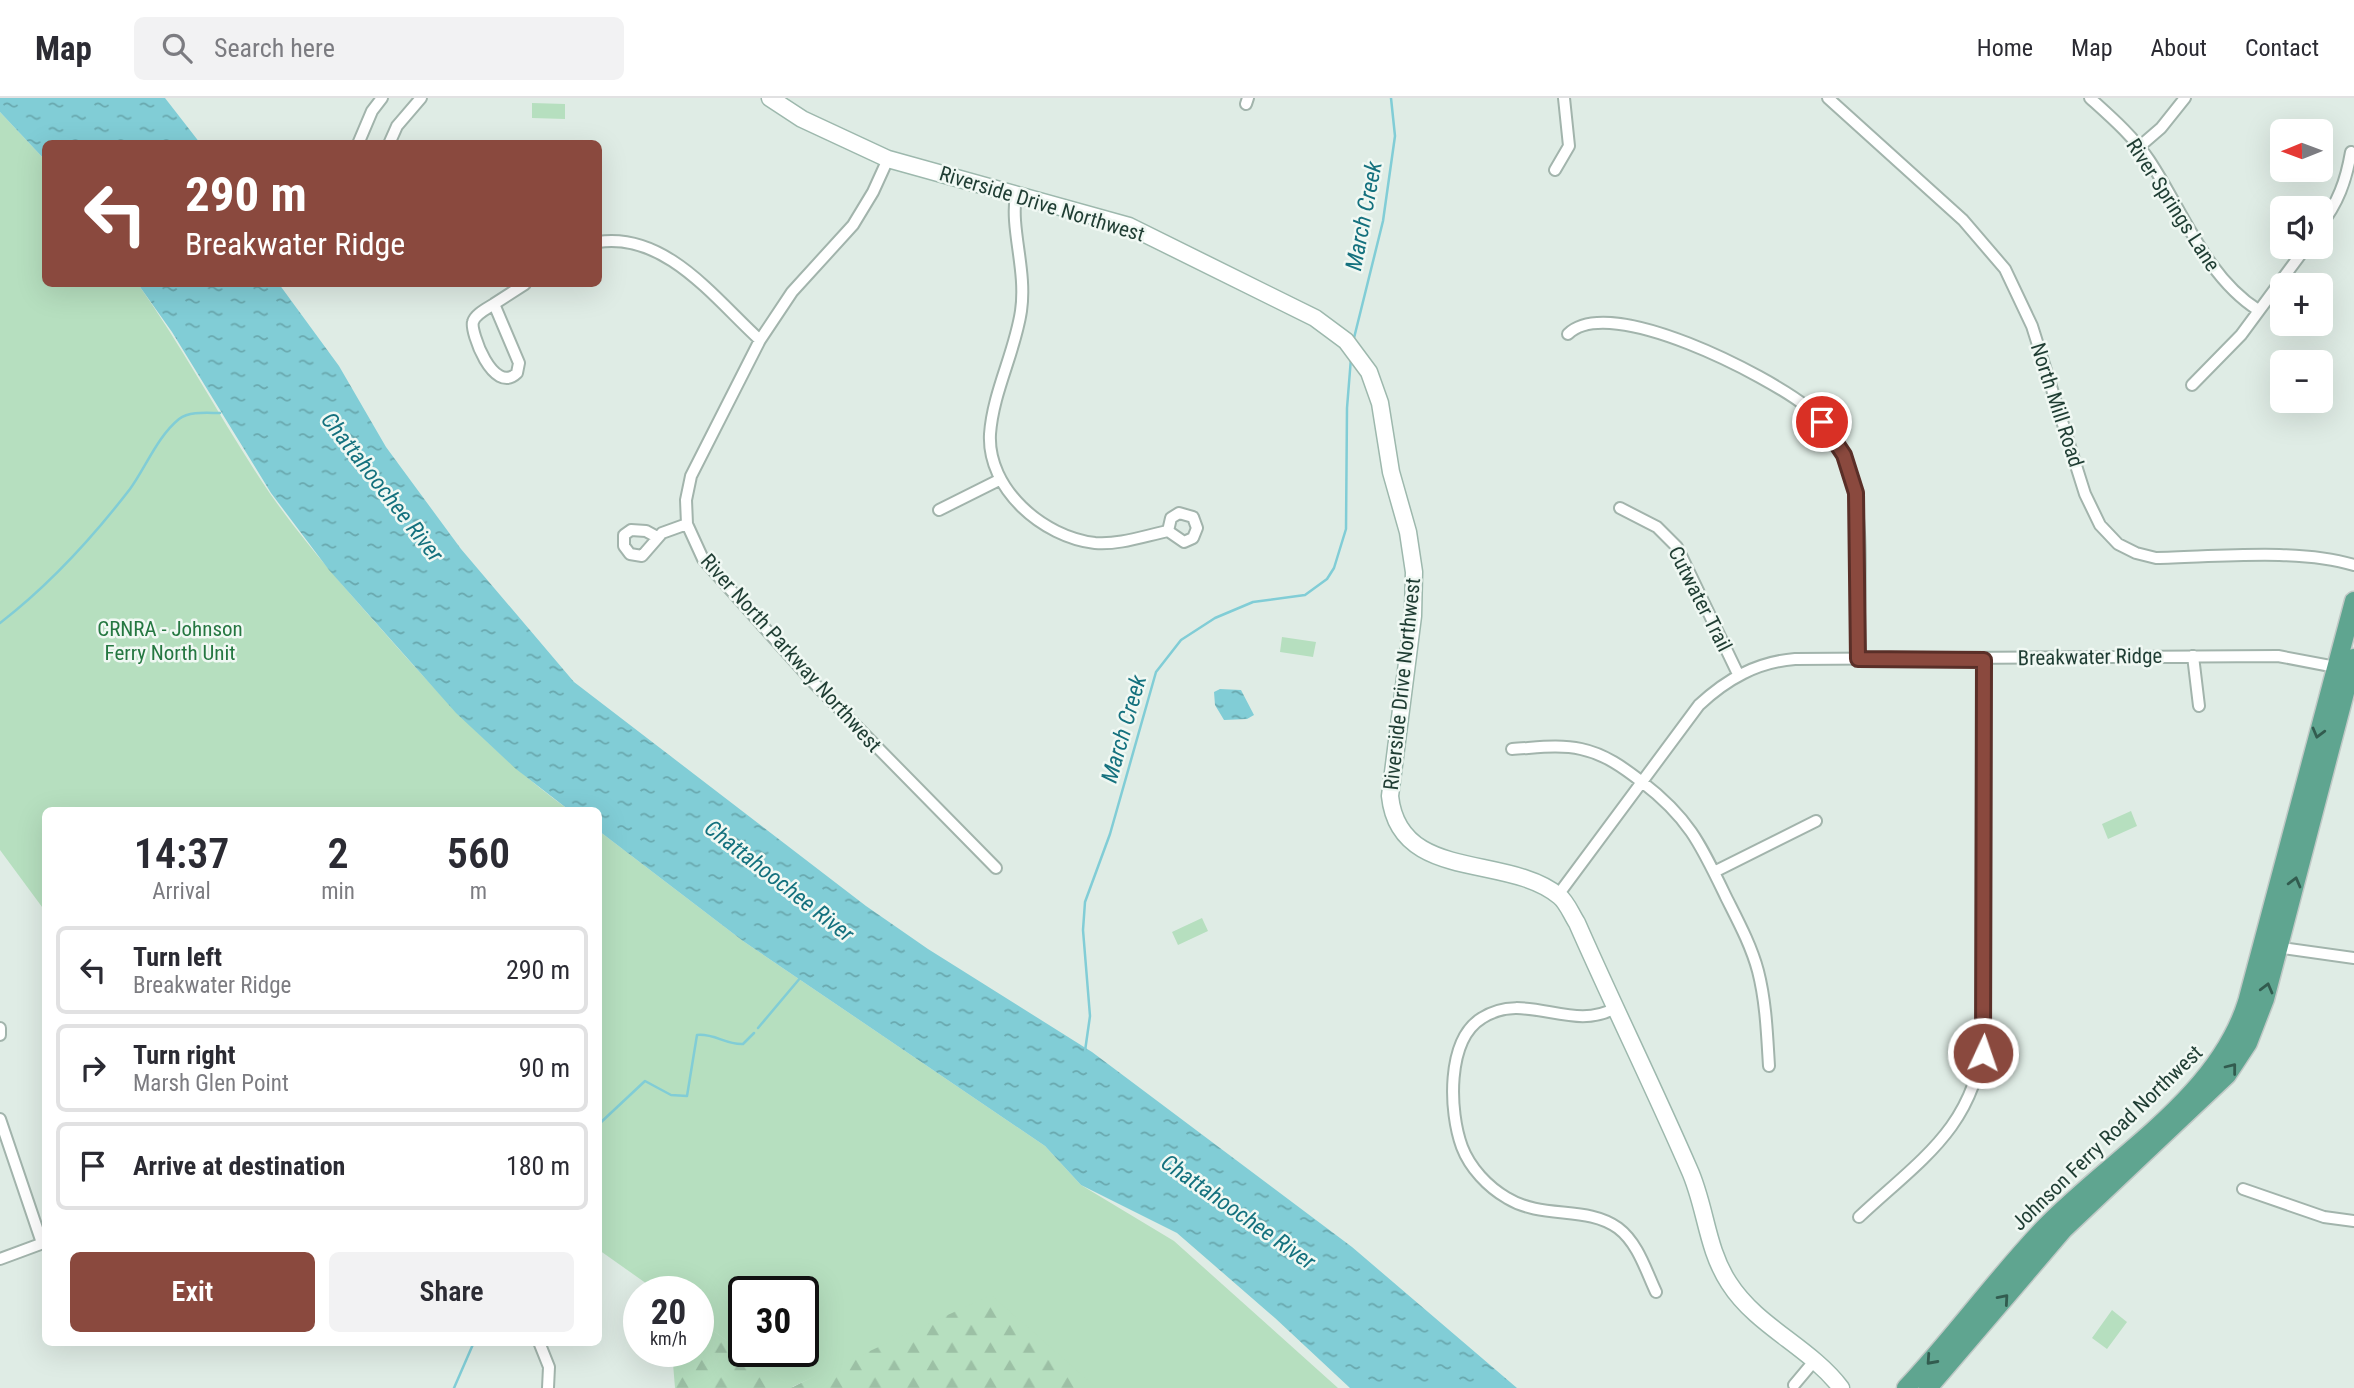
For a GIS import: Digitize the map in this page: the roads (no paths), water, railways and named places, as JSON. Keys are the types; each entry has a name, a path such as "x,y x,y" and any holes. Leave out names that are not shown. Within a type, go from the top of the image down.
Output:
{"main road":[{"name":"Johnson Ferry Road Northwest","path":"1928,1388 2064,1229 2203,1100 2234,1067 2255,1028 2270,946 2346,665 2354,601"},
{"name":"Johnson Ferry Road Northwest","path":"1906,1388 2048,1224 2190,1094 2214,1068 2239,1024 2270,946"}],"street":[{"path":"391,140 397,126 421,98"},
{"name":"Riverside Drive Northwest","path":"770,98 802,119 888,159 1129,226 1332,328 1359,356 1369,372 1380,402 1391,472 1408,530 1414,572 1413,616 1390,796 1392,814 1399,831 1424,851 1529,882 1558,895"},
{"path":"1555,170 1569,146 1564,98"},
{"name":"North Mill Road","path":"1828,98 1963,220 2005,269 2032,326 2085,494 2108,536 2136,553 2156,558 2294,557 2329,559 2354,565"},
{"name":"River Springs Lane","path":"2090,98 2139,147 2216,272 2234,293 2258,310"},
{"path":"2139,147 2161,128 2185,98"},
{"path":"360,140 375,100"},
{"path":"2333,209 2346,180 2351,152"},
{"name":"River North Parkway Northwest","path":"888,159 873,192 853,225 792,292 760,340 691,476 685,500 687,524 704,559 814,683 996,868"},
{"path":"1016,195 1014,208 1023,285 1015,342 990,435 992,458 999,480 1011,497 1029,513 1078,539 1116,542 1168,531"},
{"path":"602,242 634,242 662,253 760,340"},
{"path":"2192,385 2227,352 2296,259"},
{"path":"494,304 519,363 517,373 508,379 500,379 492,373 472,327 475,318 494,304 520,287"},
{"path":"1568,334 1580,325 1594,322 1674,336 1790,395 1822,422 1844,455 1856,493 1858,659"},
{"path":"939,510 999,480"},
{"name":"Cutwater Trail","path":"1620,508 1657,527 1677,547 1738,674"},
{"path":"657,537 687,524"},
{"path":"2193,656 2199,706"},
{"name":"Breakwater Ridge","path":"1558,895 1699,705 1738,674 1785,659 1984,660 2278,656 2346,665"},
{"path":"1859,1217 1951,1128 1970,1098 1981,1068 1984,1038 1984,660"},
{"path":"1512,749 1582,749 1615,762 1684,818 1744,932 1757,968 1766,1006 1769,1066"},
{"path":"1714,872 1816,821"},
{"path":"1558,895 1577,923 1690,1172 1706,1231 1730,1285 1758,1316 1815,1360 1841,1388"},
{"path":"2270,946 2354,958"},
{"path":"1615,1007 1602,1015 1586,1018 1511,1007 1479,1020 1464,1036 1455,1058 1457,1129 1472,1166 1506,1198 1543,1212 1595,1217 1620,1230 1635,1248 1656,1292"},
{"path":"0,1028 0,1035"},
{"path":"0,1119 42,1236"},
{"path":"2243,1189 2315,1214 2354,1221"},
{"path":"0,1259 42,1243"},
{"path":"541,1346 549,1367 548,1388"},
{"path":"1794,1385 1815,1360"}],"water":[{"path":"0,98 165,98 198,140 42,140 42,157 0,112"},
{"name":"Chattahoochee River","path":"140,287 281,287 339,366 386,447 461,549 574,682 866,906 928,949 1092,1052 1352,1247 1517,1388 1350,1388 1177,1233 1081,1185 1045,1146 743,941 602,833 602,807 565,807 516,769 456,713 329,570 271,493 172,332"},
{"path":"1220,689 1241,690 1254,715 1247,719 1224,720 1215,705 1214,692"}],"waterway":[{"name":"March Creek","path":"1354,338 1383,221 1395,136 1391,98"},
{"name":"March Creek","path":"1085,1051 1090,1016 1083,930 1085,902 1110,834 1156,672 1181,640 1215,618 1253,602 1305,595 1327,579 1334,568 1346,529 1347,408 1351,358"},
{"path":"0,623 52,577 101,525 130,489 171,426 188,415 220,413"},
{"path":"758,1028 801,977"},
{"path":"602,1121 645,1081 671,1095 687,1096 697,1035 743,1044 754,1033"},
{"path":"454,1388 472,1346"}],"park label":[{"name":"CRNRA - Johnson Ferry North Unit","path":"170,641"}]}
